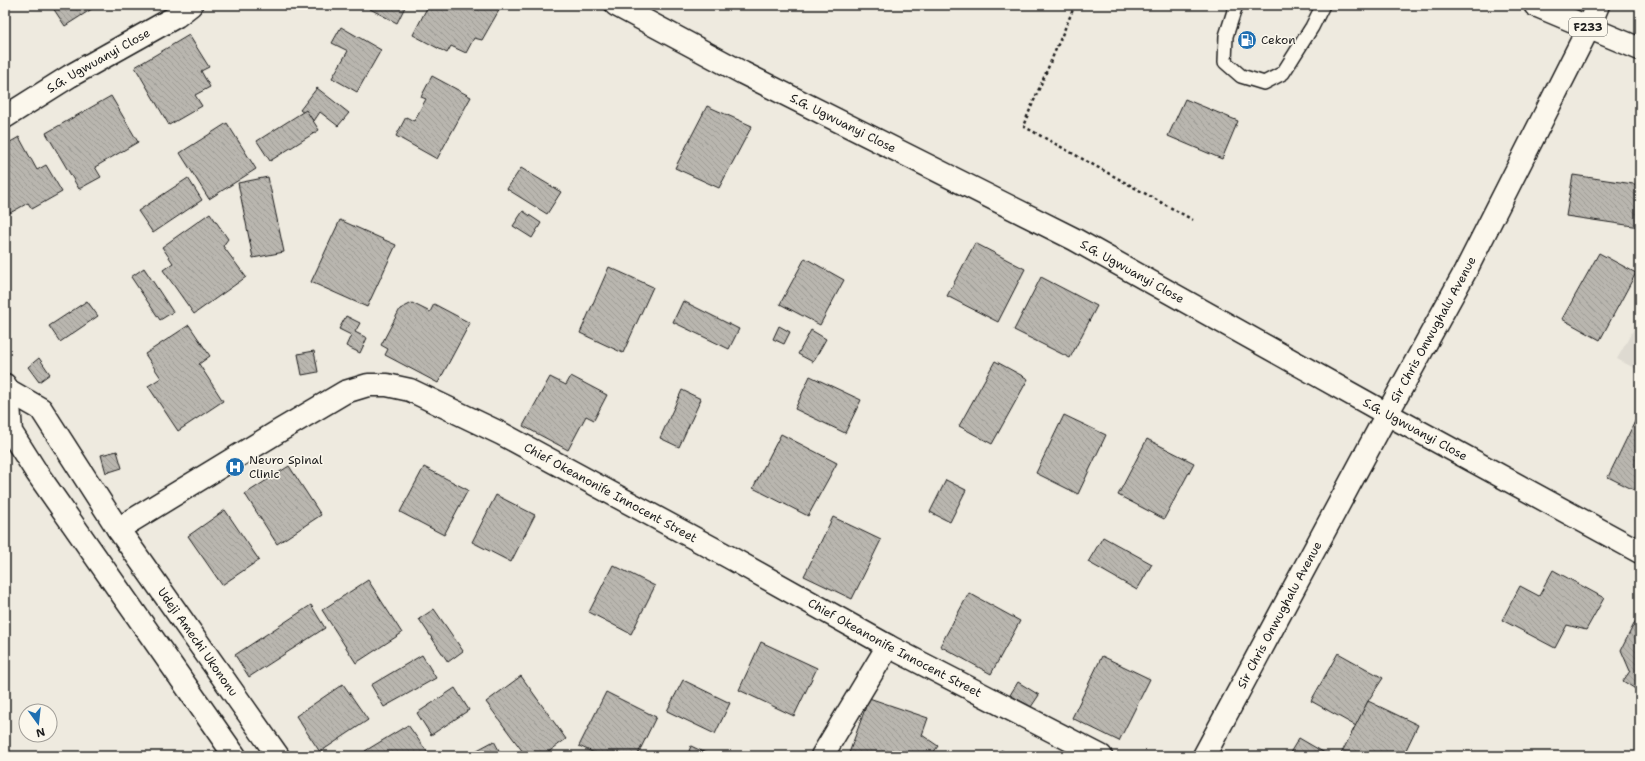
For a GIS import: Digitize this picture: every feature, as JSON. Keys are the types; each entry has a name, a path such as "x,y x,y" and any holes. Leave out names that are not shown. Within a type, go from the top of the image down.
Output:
{"street":[{"name":"S.G. Ugwuanyi Close","path":"5,117 70,76 171,20 191,5"},
{"name":"S.G. Ugwuanyi Close","path":"616,5 743,73 1074,240 1387,414 1640,552"},
{"name":"F233","path":"1536,5 1640,49"},
{"name":"Sir Chris Onwughalu Avenue","path":"1204,756 1387,414 1465,272 1589,27 1598,5"},
{"name":"Chief Okeanonife Innocent Street","path":"118,529 345,392 368,385 387,385 410,390 502,434 888,646 1101,756"},
{"name":"Udeji Amechi Ukononu","path":"6,388 41,409 118,529 278,756"},
{"path":"6,388 11,432 26,456 235,756"},
{"path":"822,756 888,646"}],"lane":[{"path":"1236,5 1226,36 1225,62 1241,76 1264,83 1283,73 1312,28 1323,5"}],"path":[{"path":"1075,5 1023,126 1193,220"}],"shaded area":[{"path":"1640,318 1640,371 1617,359"}],"building":[{"path":"51,5 98,5 65,26"},
{"path":"372,5 406,5 397,23 370,9"},
{"path":"435,5 502,5 482,40 474,38 466,53 451,46 447,53 413,35 428,6 433,9"},
{"path":"341,27 381,50 357,92 332,78 348,51 332,43"},
{"path":"189,35 209,67 201,71 210,87 195,95 202,106 169,125 135,67"},
{"path":"432,76 471,97 437,159 396,136 406,117 414,121 426,99 421,97"},
{"path":"317,88 349,113 338,126 320,112 314,121 300,110"},
{"path":"111,96 138,142 95,167 101,177 79,189 46,133"},
{"path":"1185,99 1238,121 1222,159 1168,136"},
{"path":"707,106 752,126 719,188 675,168"},
{"path":"306,110 319,130 270,161 257,141"},
{"path":"227,123 256,169 209,199 180,153"},
{"path":"19,137 37,170 46,165 62,192 32,209 28,203 10,213 5,204 5,145"},
{"path":"521,168 561,192 547,214 507,189"},
{"path":"1573,175 1640,185 1640,227 1566,216"},
{"path":"268,177 284,252 253,258 238,183"},
{"path":"188,178 202,200 153,233 138,211"},
{"path":"523,211 541,223 532,238 513,226"},
{"path":"210,213 228,239 223,246 246,277 194,314 163,270 173,263 162,247"},
{"path":"340,220 396,245 367,307 311,282"},
{"path":"975,243 1025,269 998,322 947,296"},
{"path":"1599,253 1636,273 1600,340 1562,319"},
{"path":"805,258 844,280 820,325 780,304"},
{"path":"609,267 653,287 623,353 580,333"},
{"path":"144,268 173,312 160,320 131,277"},
{"path":"1041,277 1097,306 1070,358 1014,330"},
{"path":"87,301 98,316 60,342 49,326"},
{"path":"683,301 739,329 729,349 673,322"},
{"path":"412,303 430,312 434,304 470,323 438,383 385,355 388,349 381,345 400,309"},
{"path":"346,316 360,323 355,332 367,338 360,353 346,346 351,335 339,329"},
{"path":"189,325 210,356 199,364 223,401 178,431 148,386 161,378 145,354"},
{"path":"779,326 790,332 784,344 773,339"},
{"path":"811,330 826,339 813,362 798,354"},
{"path":"314,351 318,372 302,375 298,354"},
{"path":"39,358 50,374 39,382 28,367"},
{"path":"995,361 1028,379 992,444 959,426"},
{"path":"571,376 607,395 594,420 586,416 568,450 523,426 550,377 566,385"},
{"path":"810,376 861,400 845,433 795,409"},
{"path":"682,390 701,399 679,447 660,438"},
{"path":"1640,411 1640,493 1608,477"},
{"path":"1064,415 1106,435 1078,494 1036,473"},
{"path":"781,434 837,463 808,516 753,488"},
{"path":"1147,439 1194,463 1164,519 1118,495"},
{"path":"117,451 122,468 106,473 101,455"},
{"path":"289,466 321,515 277,544 245,494"},
{"path":"424,467 468,490 444,535 400,512"},
{"path":"946,480 966,490 950,522 930,512"},
{"path":"496,495 535,515 511,562 472,542"},
{"path":"225,510 259,560 222,585 188,536"},
{"path":"833,517 881,540 852,599 804,576"},
{"path":"1103,537 1152,564 1137,590 1088,562"},
{"path":"613,565 655,586 631,634 589,612"},
{"path":"1553,570 1604,598 1586,630 1567,625 1555,648 1502,620 1520,586 1539,596"},
{"path":"368,580 402,633 356,663 322,610"},
{"path":"969,593 1020,621 991,674 940,646"},
{"path":"311,605 325,628 249,677 235,655"},
{"path":"434,609 463,651 448,662 419,619"},
{"path":"1640,612 1640,692 1623,681 1630,671 1621,650"},
{"path":"761,642 817,668 794,716 739,690"},
{"path":"1338,653 1383,678 1368,701 1356,726 1311,701"},
{"path":"422,655 436,678 384,707 371,685"},
{"path":"1102,656 1150,679 1119,741 1072,718"},
{"path":"521,676 566,739 543,756 526,756 486,702"},
{"path":"683,680 730,703 715,734 667,711"},
{"path":"1018,682 1039,695 1031,707 1010,695"},
{"path":"343,684 368,720 320,752 296,716"},
{"path":"455,688 469,710 431,735 417,713"},
{"path":"606,692 656,717 637,756 601,756 579,746"},
{"path":"869,698 928,718 922,735 938,746 931,756 848,756"},
{"path":"1368,701 1418,725 1403,756 1340,756"},
{"path":"408,725 430,756 368,756 365,751"},
{"path":"1299,738 1330,756 1288,756"},
{"path":"494,741 502,756 466,756"},
{"path":"691,746 712,756 687,756"},
{"path":"1001,750 1013,756 998,756"}],"place":[{"name":"Cekon","path":"1247,40"},
{"name":"Neuro Spinal Clinic","path":"235,467"}]}
